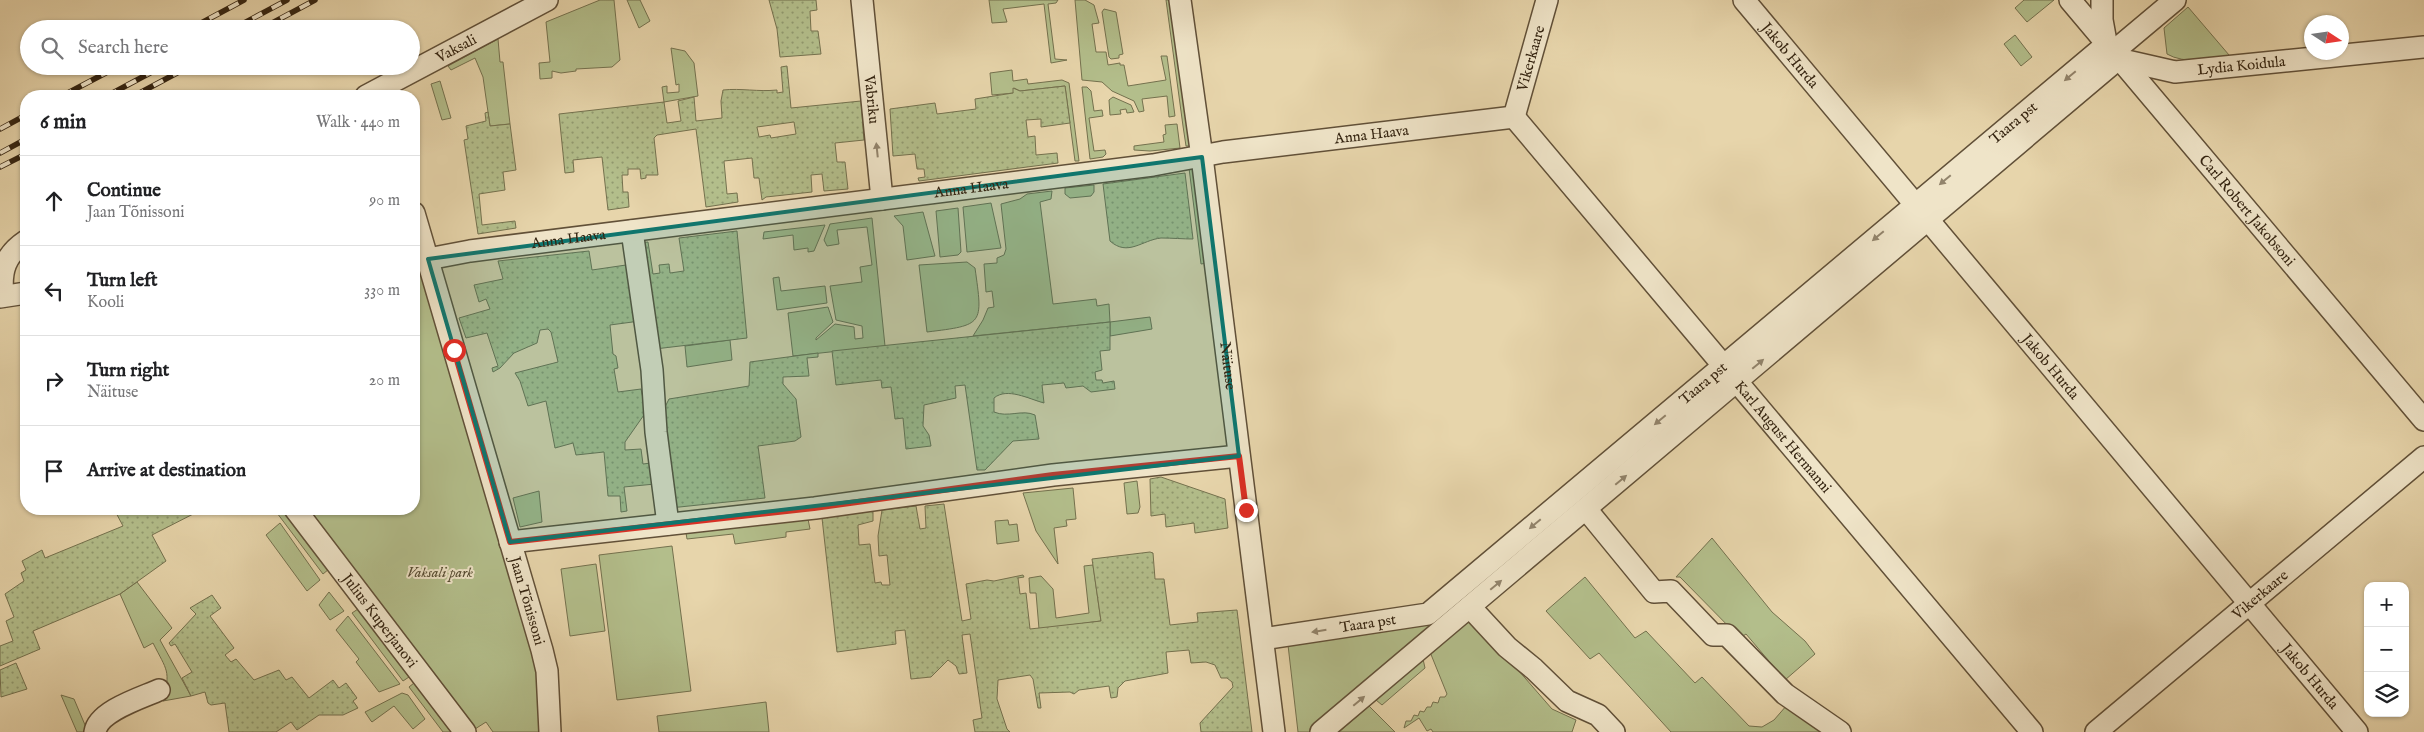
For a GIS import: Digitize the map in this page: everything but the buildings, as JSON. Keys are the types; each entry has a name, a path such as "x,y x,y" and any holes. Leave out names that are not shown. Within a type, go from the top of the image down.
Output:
{"street":[{"name":"Vaksali","path":"420,69 547,0"},
{"name":"Vabriku","path":"862,0 882,199"},
{"name":"Näituse","path":"1180,0 1202,157 1274,732"},
{"name":"Vikerkaare","path":"1514,117 1547,0"},
{"name":"Jakob Hurda","path":"1744,0 2358,732"},
{"name":"Carl Robert Jakobsoni","path":"2070,0 2424,420"},
{"path":"2102,0 2102,20 2113,52"},
{"name":"Taara pst","path":"1263,639 1428,614 1724,366 1922,213 2175,0"},
{"name":"Lydia Koidula","path":"2113,52 2175,72 2424,47"},
{"name":"Vaksali","path":"380,90 408,75"},
{"name":"Anna Haava","path":"428,259 470,252 1096,172 1202,157 1224,152 1514,117"},
{"name":"Karl August Hermanni","path":"1514,117 2032,732"},
{"name":"Taara pst","path":"1321,732 1738,382 1922,213"},
{"path":"632,231 652,370 656,432 668,524"},
{"name":"Jaan Tõnissoni","path":"420,233 547,671 550,732"},
{"path":"20,246 9,254 1,273 2,297 20,294"},
{"path":"510,542 814,508 1053,475 1239,456"},
{"name":"Vikerkaare","path":"2096,732 2424,457"},
{"path":"1586,510 1654,592 1671,591 1712,635 1726,635 1785,694 1840,732"},
{"name":"Julius Kuperjanovi","path":"300,515 465,732"},
{"path":"1470,607 1507,647 1534,669 1567,701 1598,715 1614,732"},
{"path":"95,732 99,721 110,712 159,690"}],"highlighted area":[{"path":"1202,157 1239,456 510,542 428,259"}],"green space":[{"path":"600,0 614,0 620,60 612,67 576,69 576,71 561,73 552,71 552,78 540,79 539,63 550,62 546,22"},
{"path":"627,0 640,0 650,21 639,28"},
{"path":"769,0 816,0 817,10 810,11 811,31 818,31 821,54 780,57 777,29"},
{"path":"989,0 1058,0 1056,3 1048,4 1055,59 1067,60 1051,63 1044,4 1003,9 1007,22 992,23"},
{"path":"1075,0 1085,0 1094,5 1099,23 1092,24 1096,52 1106,52 1108,65 1120,63 1120,65 1124,65 1128,86 1166,80 1161,56 1167,56 1175,116 1169,117 1167,96 1142,99 1144,111 1139,112 1134,101 1112,91 1102,82 1082,80"},
{"path":"1166,0 1173,0 1192,146 1186,146"},
{"path":"2024,0 2054,0 2027,22 2015,8"},
{"path":"2188,7 2235,62 2182,59 2167,54 2164,28"},
{"path":"1104,9 1116,12 1123,54 1119,55 1119,58 1111,59 1109,57 1102,12"},
{"path":"2015,35 2032,57 2021,66 2004,44"},
{"path":"498,39 500,62 503,62 510,124 490,126 483,77 475,58 451,70 448,66"},
{"path":"671,48 685,51 694,63 698,96 664,102 662,87 667,86 667,93 679,92 679,84 676,85"},
{"path":"787,66 791,108 861,101 864,140 835,143 837,162 845,162 848,189 824,191 822,174 811,175 812,192 766,197 762,200 759,178 754,178 752,158 724,161 727,194 737,193 738,202 706,207 696,129 657,135 654,138 658,175 646,175 646,178 641,179 640,169 628,169 628,175 622,175 623,192 628,192 629,207 608,210 602,157 573,160 574,172 565,173 559,114 664,102 667,123 681,121 678,101 694,97 696,121 722,118 721,101 723,90 777,90 777,93 783,92 781,67","holes":["794,122 796,134 771,138 770,135 759,137 757,127"]},
{"path":"1012,70 1013,81 1027,79 1028,84 1062,80 1069,83 1079,161 1075,161 1065,86 1020,91 1014,88 1014,93 992,95 990,73"},
{"path":"440,81 451,118 442,120 431,84"},
{"path":"1065,86 1070,123 1041,127 1041,119 1026,120 1028,137 1035,136 1036,155 1057,153 1058,163 919,181 918,178 925,177 924,169 917,169 915,154 893,156 890,109 935,103 937,114 976,109 975,99 1013,93 1013,88 1020,91"},
{"path":"1082,87 1087,87 1091,91 1094,111 1102,110 1103,116 1089,118 1094,151 1105,150 1106,154 1103,157 1090,159"},
{"path":"1113,97 1131,105 1134,112 1127,113 1126,109 1120,110 1121,114 1110,115 1109,100"},
{"path":"488,112 490,126 510,124 516,170 503,172 505,190 479,194 482,225 515,221 516,228 478,234 464,140 468,139 466,126 486,121 485,113"},
{"path":"1177,124 1180,148 1150,151 1134,150 1134,146 1164,142 1163,135 1166,134 1165,125"},
{"path":"1189,168 1194,171 1207,263 1201,264"},
{"path":"1185,173 1193,239 1161,238 1129,248 1117,246 1110,241 1103,184"},
{"path":"1094,185 1094,192 1091,196 1070,198 1065,194 1065,188"},
{"path":"1052,191 1051,199 1040,202 1053,304 1096,299 1097,306 1109,304 1110,322 973,336 988,308 994,307 992,291 986,292 984,264 997,263 997,258 1004,255 1006,249 1001,204 1020,199 1027,194"},
{"path":"991,203 1001,248 967,252 963,207"},
{"path":"958,208 961,252 958,255 940,257 936,211"},
{"path":"923,212 935,256 907,260 903,226 894,216"},
{"path":"872,218 885,346 793,356 788,313 828,307 833,322 816,340 835,324 854,327 855,339 863,338 862,326 836,320 830,286 862,282 860,267 872,265 867,227 837,230 839,244 827,246 824,240 830,224"},
{"path":"825,225 814,251 808,252 808,248 794,250 793,235 763,239 764,232"},
{"path":"737,231 747,338 655,349 637,243 648,242 653,274 660,273 659,265 669,264 670,273 684,271 679,238"},
{"path":"589,251 592,270 626,265 632,305 637,304 640,321 610,325 613,354 616,356 618,368 614,369 618,392 641,389 646,412 625,442 625,450 641,449 643,464 651,463 655,484 624,487 627,511 621,512 620,496 608,496 604,452 576,455 573,443 555,448 546,401 528,406 520,381 515,373 558,362 551,332 548,329 540,330 537,343 514,353 500,368 493,372 492,368 498,366 487,333 466,338 459,318 490,309 486,299 479,302 474,285 503,279 498,261"},
{"name":"Vaksali park","path":"420,262 538,658 544,732 493,732 486,722 475,729 314,515 420,515"},
{"path":"967,262 975,268 979,301 975,319 969,324 960,327 927,332 919,265"},
{"path":"779,277 781,291 825,286 827,303 777,310 773,278"},
{"path":"1150,317 1152,329 1110,336 1110,322"},
{"path":"1110,322 1110,350 1100,351 1102,370 1095,372 1096,380 1102,380 1103,383 1114,381 1115,389 1091,392 1083,386 1066,388 1064,383 1042,385 1044,403 1012,394 999,395 994,398 994,412 999,414 1030,413 1035,415 1039,439 1013,441 985,470 977,470 965,385 955,386 956,398 924,405 923,426 929,435 931,446 906,449 903,418 895,419 891,387 882,388 881,380 836,385 832,351"},
{"path":"730,340 732,360 687,367 685,346"},
{"path":"818,353 818,357 807,358 809,376 783,377 783,384 796,399 801,437 795,441 758,446 765,498 670,508 660,417 669,399 749,386 750,362"},
{"path":"1718,377 1313,732 1298,732 1288,645 1431,623"},
{"path":"1161,477 1225,499 1228,528 1195,533 1194,523 1166,527 1165,514 1151,516 1150,479"},
{"path":"1137,481 1140,507 1138,513 1127,514 1124,483"},
{"path":"1073,488 1076,519 1066,520 1067,526 1054,528 1058,564 1036,531 1023,493"},
{"path":"539,491 542,522 520,527 513,498"},
{"path":"944,504 962,621 971,619 966,584 1023,575 1024,577 1018,578 1020,594 1026,593 1030,629 1101,621 1092,559 1150,552 1153,553 1155,579 1164,579 1170,625 1198,622 1197,613 1237,610 1252,732 1201,732 1200,723 1233,687 1232,682 1227,678 1221,678 1215,665 1206,662 1191,663 1189,650 1166,652 1168,673 1125,681 1118,688 1117,697 1111,698 1109,686 1079,690 1074,694 1070,692 1039,693 1041,708 1038,708 1033,679 1030,675 998,680 997,699 1007,729 1010,732 975,732 973,720 982,718 970,634 962,635 967,673 959,674 956,666 948,660 931,677 911,679 905,630 895,631 896,644 837,652 822,518 873,511 873,521 858,525 859,545 870,544 875,583 881,582 882,585 890,585 887,555 879,556 878,536 882,510 916,506 920,529 926,528 925,506"},
{"path":"117,515 191,515 152,535 166,561 120,594 33,631 40,649 0,666 0,646 13,641 6,621 14,617 5,594 24,581 21,573 26,570 22,561 42,550 45,558 123,526"},
{"path":"279,515 288,515 329,569 323,574"},
{"path":"808,519 810,529 786,532 786,537 735,544 733,534 687,539 686,533"},
{"path":"1008,520 1009,525 1017,524 1019,541 997,544 995,521"},
{"path":"280,523 320,580 307,591 266,535"},
{"path":"1712,538 1772,612 1805,641 1815,654 1785,680 1746,634 1740,638 1680,577 1676,577"},
{"path":"672,546 691,691 617,700 599,555"},
{"path":"596,564 605,631 570,636 561,569"},
{"path":"1093,565 1101,621 1039,629 1036,593 1030,593 1029,578 1041,576 1053,589 1056,618 1089,613 1084,566"},
{"path":"1585,577 1635,638 1646,631 1695,683 1702,677 1749,726 1762,727 1774,720 1787,705 1825,732 1671,732 1599,653 1590,659 1546,611"},
{"path":"137,582 172,628 160,640 191,696 163,701 167,683 164,665 153,643 144,648 120,594"},
{"path":"329,592 344,611 330,620 319,605"},
{"path":"212,595 221,608 210,616 234,648 225,655 231,662 236,659 254,680 279,670 286,680 292,677 309,698 333,680 339,688 346,683 357,698 353,701 358,708 343,715 319,715 297,730 291,722 276,732 229,732 225,703 211,705 208,703 205,692 191,696 182,678 192,672 175,644 171,646 169,643 196,614 190,608"},
{"path":"358,609 409,677 403,681 352,613"},
{"path":"348,616 400,684 379,692 356,662 359,659 336,630"},
{"path":"1472,617 1552,709 1576,720 1572,732 1433,732 1431,729 1427,731 1419,718 1404,728 1406,721 1411,721 1414,715 1418,716 1420,711 1424,712 1427,707 1431,707 1433,702 1438,703 1440,697 1445,697 1447,694 1430,652"},
{"path":"1423,659 1425,668 1382,705 1376,700"},
{"path":"16,663 27,689 1,697 0,670"},
{"path":"414,683 451,732 443,732 409,687"},
{"path":"402,693 408,695 425,719 413,729 394,706 371,721 365,712"},
{"path":"61,695 74,699 88,732 77,732"},
{"path":"766,702 769,732 659,732 657,716"},
{"path":"1369,706 1395,732 1339,732"}],"railway":[{"path":"207,20 244,0"},
{"path":"250,20 287,0"},
{"path":"278,20 315,0"},
{"path":"73,90 102,75"},
{"path":"118,90 146,75"},
{"path":"145,90 173,75"},
{"path":"0,129 20,118"},
{"path":"0,153 20,142"},
{"path":"0,167 20,157"}],"route":[{"path":"454,350 510,542 814,508 1053,475 1239,456 1246,510"}]}
